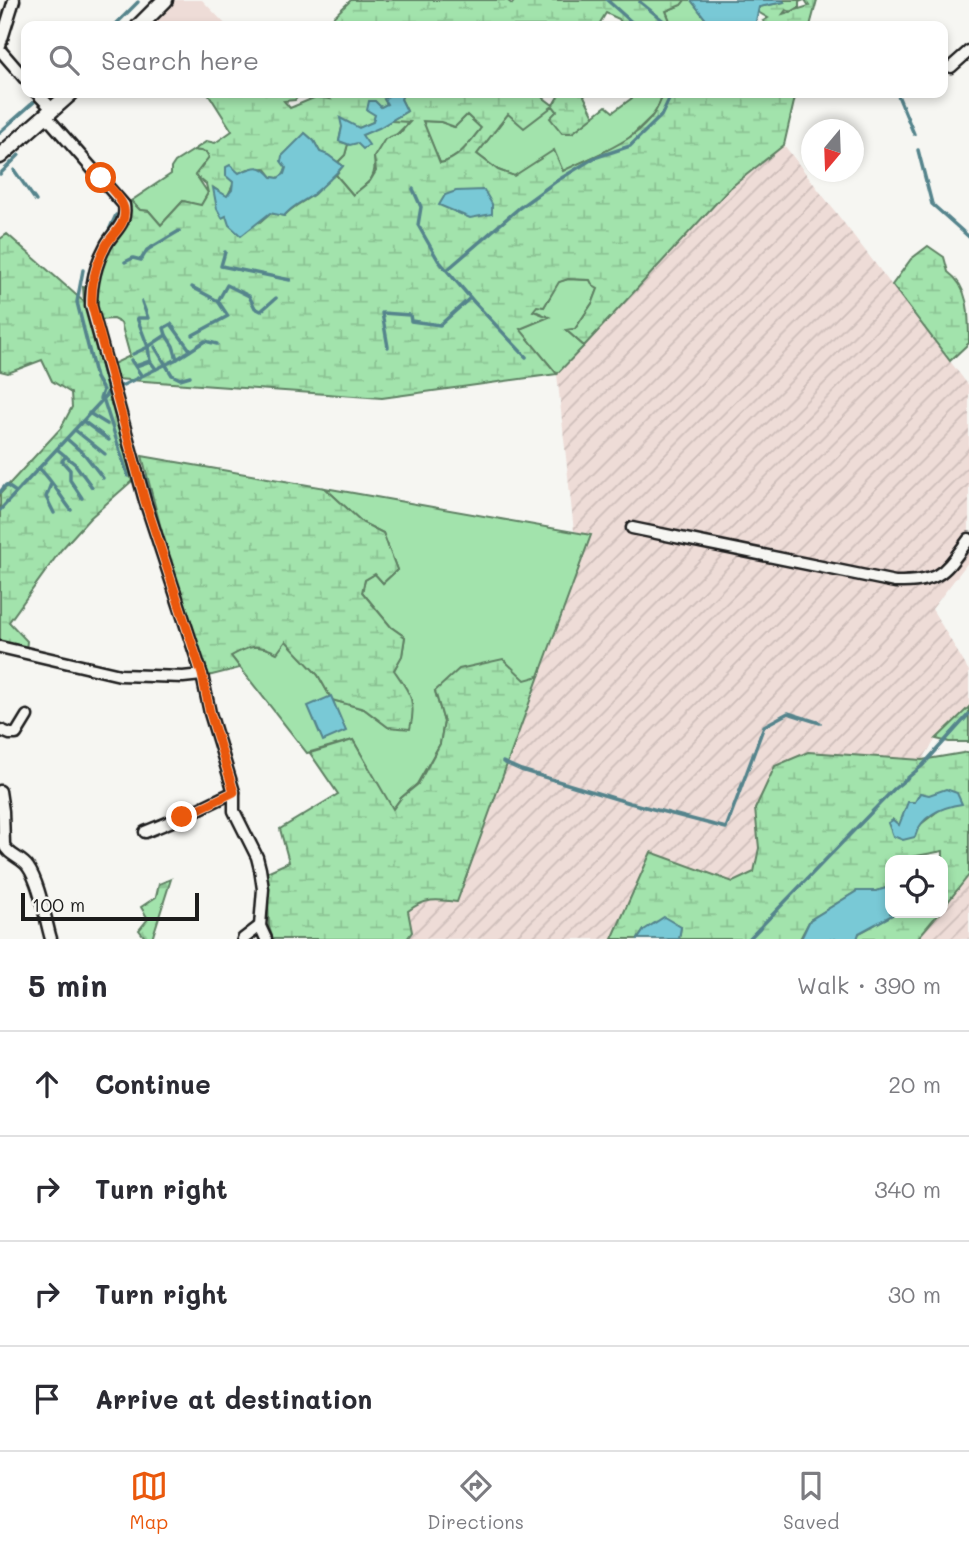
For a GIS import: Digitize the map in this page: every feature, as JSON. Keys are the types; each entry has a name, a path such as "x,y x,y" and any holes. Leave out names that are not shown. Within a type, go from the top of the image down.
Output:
{"main road":[{"path":"144,21 165,0"},
{"path":"0,156 66,98"}],"street":[{"path":"13,0 0,51 21,74"},
{"path":"951,67 969,51"},
{"path":"40,98 124,205 122,225 106,245 93,276 92,306 145,501 202,674 210,713 234,792 234,811 257,857 262,876 260,926 266,939"},
{"path":"632,528 895,582 921,582 934,578 969,539"},
{"path":"0,647 120,676 183,677 202,674"},
{"path":"0,730 16,734 27,716"},
{"path":"0,791 5,849 31,871 51,939"},
{"path":"145,832 234,792"},
{"path":"243,939 260,926"}],"shaded area":[{"path":"173,0 202,0 222,21 154,21"},
{"path":"784,145 801,167 801,182 812,182 969,386 969,561 932,609 969,671 969,707 936,739 922,760 808,752 755,809 759,848 754,872 733,882 651,853 612,939 407,939 412,932 408,911 421,901 457,902 591,536 574,531 557,374 730,188"},
{"path":"969,875 969,939 917,939 935,918 948,918 948,902"}],"green space":[{"path":"351,0 507,0 512,4 515,0 685,0 681,5 666,11 670,21 620,21 606,13 601,21 329,21"},
{"path":"685,0 691,0 707,21 670,21 666,11 681,5"},
{"path":"783,0 804,0 792,11 809,6 805,0 817,0 811,21 763,21 768,18 758,12 759,7 784,2"},
{"path":"211,98 297,98 284,101 290,108 314,98 387,98 384,99 387,104 375,115 373,122 359,128 342,127 339,141 348,144 345,155 338,162 320,152 314,141 305,133 284,174 278,178 272,177 265,168 248,169 239,173 227,197 214,188 226,216 260,222 270,213 284,216 336,175 353,195 370,181 376,171 374,157 385,139 400,133 410,122 390,121 407,111 401,98 544,98 553,105 557,98 585,98 594,116 572,133 562,133 550,118 557,111 553,106 524,128 508,114 477,154 498,170 514,176 554,150 563,171 608,150 648,122 661,98 795,98 784,145 730,188 584,346 566,330 575,329 593,302 598,289 590,280 568,279 559,282 544,307 537,306 533,311 549,317 520,329 557,374 382,398 116,379 111,365 130,356 121,323 113,319 99,320 97,304 103,260 125,204 131,201 140,210 149,211 161,225 183,201 201,205 208,193 206,184 195,175 209,157 206,152 194,150 207,141 215,143 232,131","holes":["467,115 481,128 458,154 440,163 423,121 441,122 455,127"]},
{"path":"632,98 661,98 656,112 624,143 563,171 514,176 498,170 477,154 508,114 553,106 557,111 551,118 572,133 606,106 613,112"},
{"path":"467,115 481,128 458,154 440,163 422,121 441,122 454,127"},
{"path":"390,121 410,121 374,157 371,179 353,195 336,175 343,166 338,162 345,155 348,144 357,143 362,135"},
{"path":"194,150 207,152 209,157 196,175 208,193 201,206 183,201 161,225 149,211 140,210 131,201 171,174 175,162"},
{"path":"7,234 84,302 83,287 88,288 110,396 132,481 90,518 61,550 9,622 27,641 26,651 0,646 0,494 61,428 72,407 71,393 52,381 42,360 8,373 0,371 0,239"},
{"path":"928,246 944,257 948,272 960,285 966,302 969,343 950,361 892,285 911,259"},
{"path":"568,279 590,280 598,289 593,302 575,329 566,330 584,346 557,374 519,329 548,317 533,310 537,305 544,307 558,282"},
{"path":"142,456 325,488 363,523 383,533 397,570 383,583 375,574 365,580 362,592 391,627 405,637 402,656 394,670 411,698 413,711 410,729 388,727 364,709 332,700 318,675 286,641 277,653 258,647 243,650 231,656 240,668 200,678"},
{"path":"325,488 591,535 539,676 526,681 435,691 444,722 440,744 417,784 392,810 353,740 307,753 231,656 248,646 267,648 286,640 318,675 332,700 364,709 388,727 394,670 402,655 405,637 391,627 362,592 365,580 375,574 383,583 397,570 383,533 363,523"},
{"path":"503,659 525,680 539,676 457,902 431,900 408,911 412,932 407,939 273,939 269,927 267,872 289,862 280,829 338,794 310,753 353,740 393,809 401,798 418,784 440,744 444,722 435,691 459,669"},
{"path":"969,707 969,742 936,739"},
{"path":"808,752 922,760 969,752 969,875 948,902 948,855 943,855 943,851 922,855 885,855 885,888 857,891 810,920 800,939 679,939 681,927 644,930 638,939 612,939 651,852 733,882 754,872 759,848 755,809 775,766","holes":["915,802 962,803 943,807 917,827 893,836 893,820 899,825"]},
{"path":"171,879 152,939 146,939 139,930 148,919 141,907 156,897 159,884"},
{"path":"887,918 935,918 917,939 857,939 859,933"}],"water":[{"path":"691,0 784,2 759,7 756,21 707,21"},
{"path":"401,98 407,111 362,135 369,145 363,149 357,143 350,145 339,141 342,127 340,118 359,128 373,122 375,115 367,110 369,101 375,101 381,107 387,104 384,99"},
{"path":"305,133 314,141 320,152 343,166 314,194 284,216 270,213 241,236 229,225 226,216 222,218 217,209 213,188 227,196 232,190 233,182 226,176 226,167 230,165 239,173 253,167 261,168 272,177 278,178 284,174 286,168 281,161 282,156"},
{"path":"484,190 492,204 492,214 470,218 439,205 445,195 456,191"},
{"path":"331,696 346,731 323,741 308,706"},
{"path":"946,789 957,793 962,804 947,807 927,818 915,837 903,840 893,836 888,823 893,820 899,825 908,802 915,802 920,793 929,795"},
{"path":"885,888 887,918 859,933 857,939 801,939 810,920 857,891"},
{"path":"664,917 681,927 679,939 638,939 644,930"}],"waterway":[{"path":"607,0 630,21"},
{"path":"119,21 138,2"},
{"path":"640,2 664,21"},
{"path":"447,270 519,208 555,182 594,158 630,146 661,116 670,98"},
{"path":"899,98 914,134"},
{"path":"0,132 34,102"},
{"path":"918,150 932,204 969,237"},
{"path":"0,174 19,155"},
{"path":"14,170 36,201"},
{"path":"413,189 421,207 418,225 438,260 526,357"},
{"path":"105,239 116,215"},
{"path":"125,262 133,258 141,260 147,250 179,231"},
{"path":"225,252 221,266 290,280"},
{"path":"87,298 89,273 93,265"},
{"path":"83,270 77,302 96,378 103,390 100,399"},
{"path":"218,301 227,285 249,296 255,308 261,311 276,298"},
{"path":"192,287 218,301 228,316 193,335"},
{"path":"388,347 382,313 410,315 411,321 440,325 470,298"},
{"path":"142,302 148,318 137,318 148,347 166,335 164,328 171,324 190,350"},
{"path":"166,335 177,359"},
{"path":"95,340 108,391 105,397"},
{"path":"116,379 119,387 177,359 205,341 217,344"},
{"path":"133,354 148,347 150,361"},
{"path":"155,347 172,375 180,379 190,376"},
{"path":"131,360 141,375"},
{"path":"136,366 150,361 156,369"},
{"path":"0,510 106,396"},
{"path":"103,398 128,476"},
{"path":"89,413 107,424"},
{"path":"83,421 109,440"},
{"path":"75,430 105,454"},
{"path":"67,439 85,455 103,478"},
{"path":"57,449 75,464 92,487"},
{"path":"66,456 62,461 70,470 70,480 82,498"},
{"path":"39,468 71,510"},
{"path":"145,476 155,516"},
{"path":"51,484 46,497 54,513"},
{"path":"0,492 6,485 16,492"},
{"path":"503,762 630,803 726,828 764,726 788,713 820,723"},
{"path":"749,939 894,789 922,766 969,714"}],"route":[{"path":"101,178 124,205 125,213 122,225 106,245 93,276 92,306 145,501 202,674 210,713 234,792 182,817"}]}
